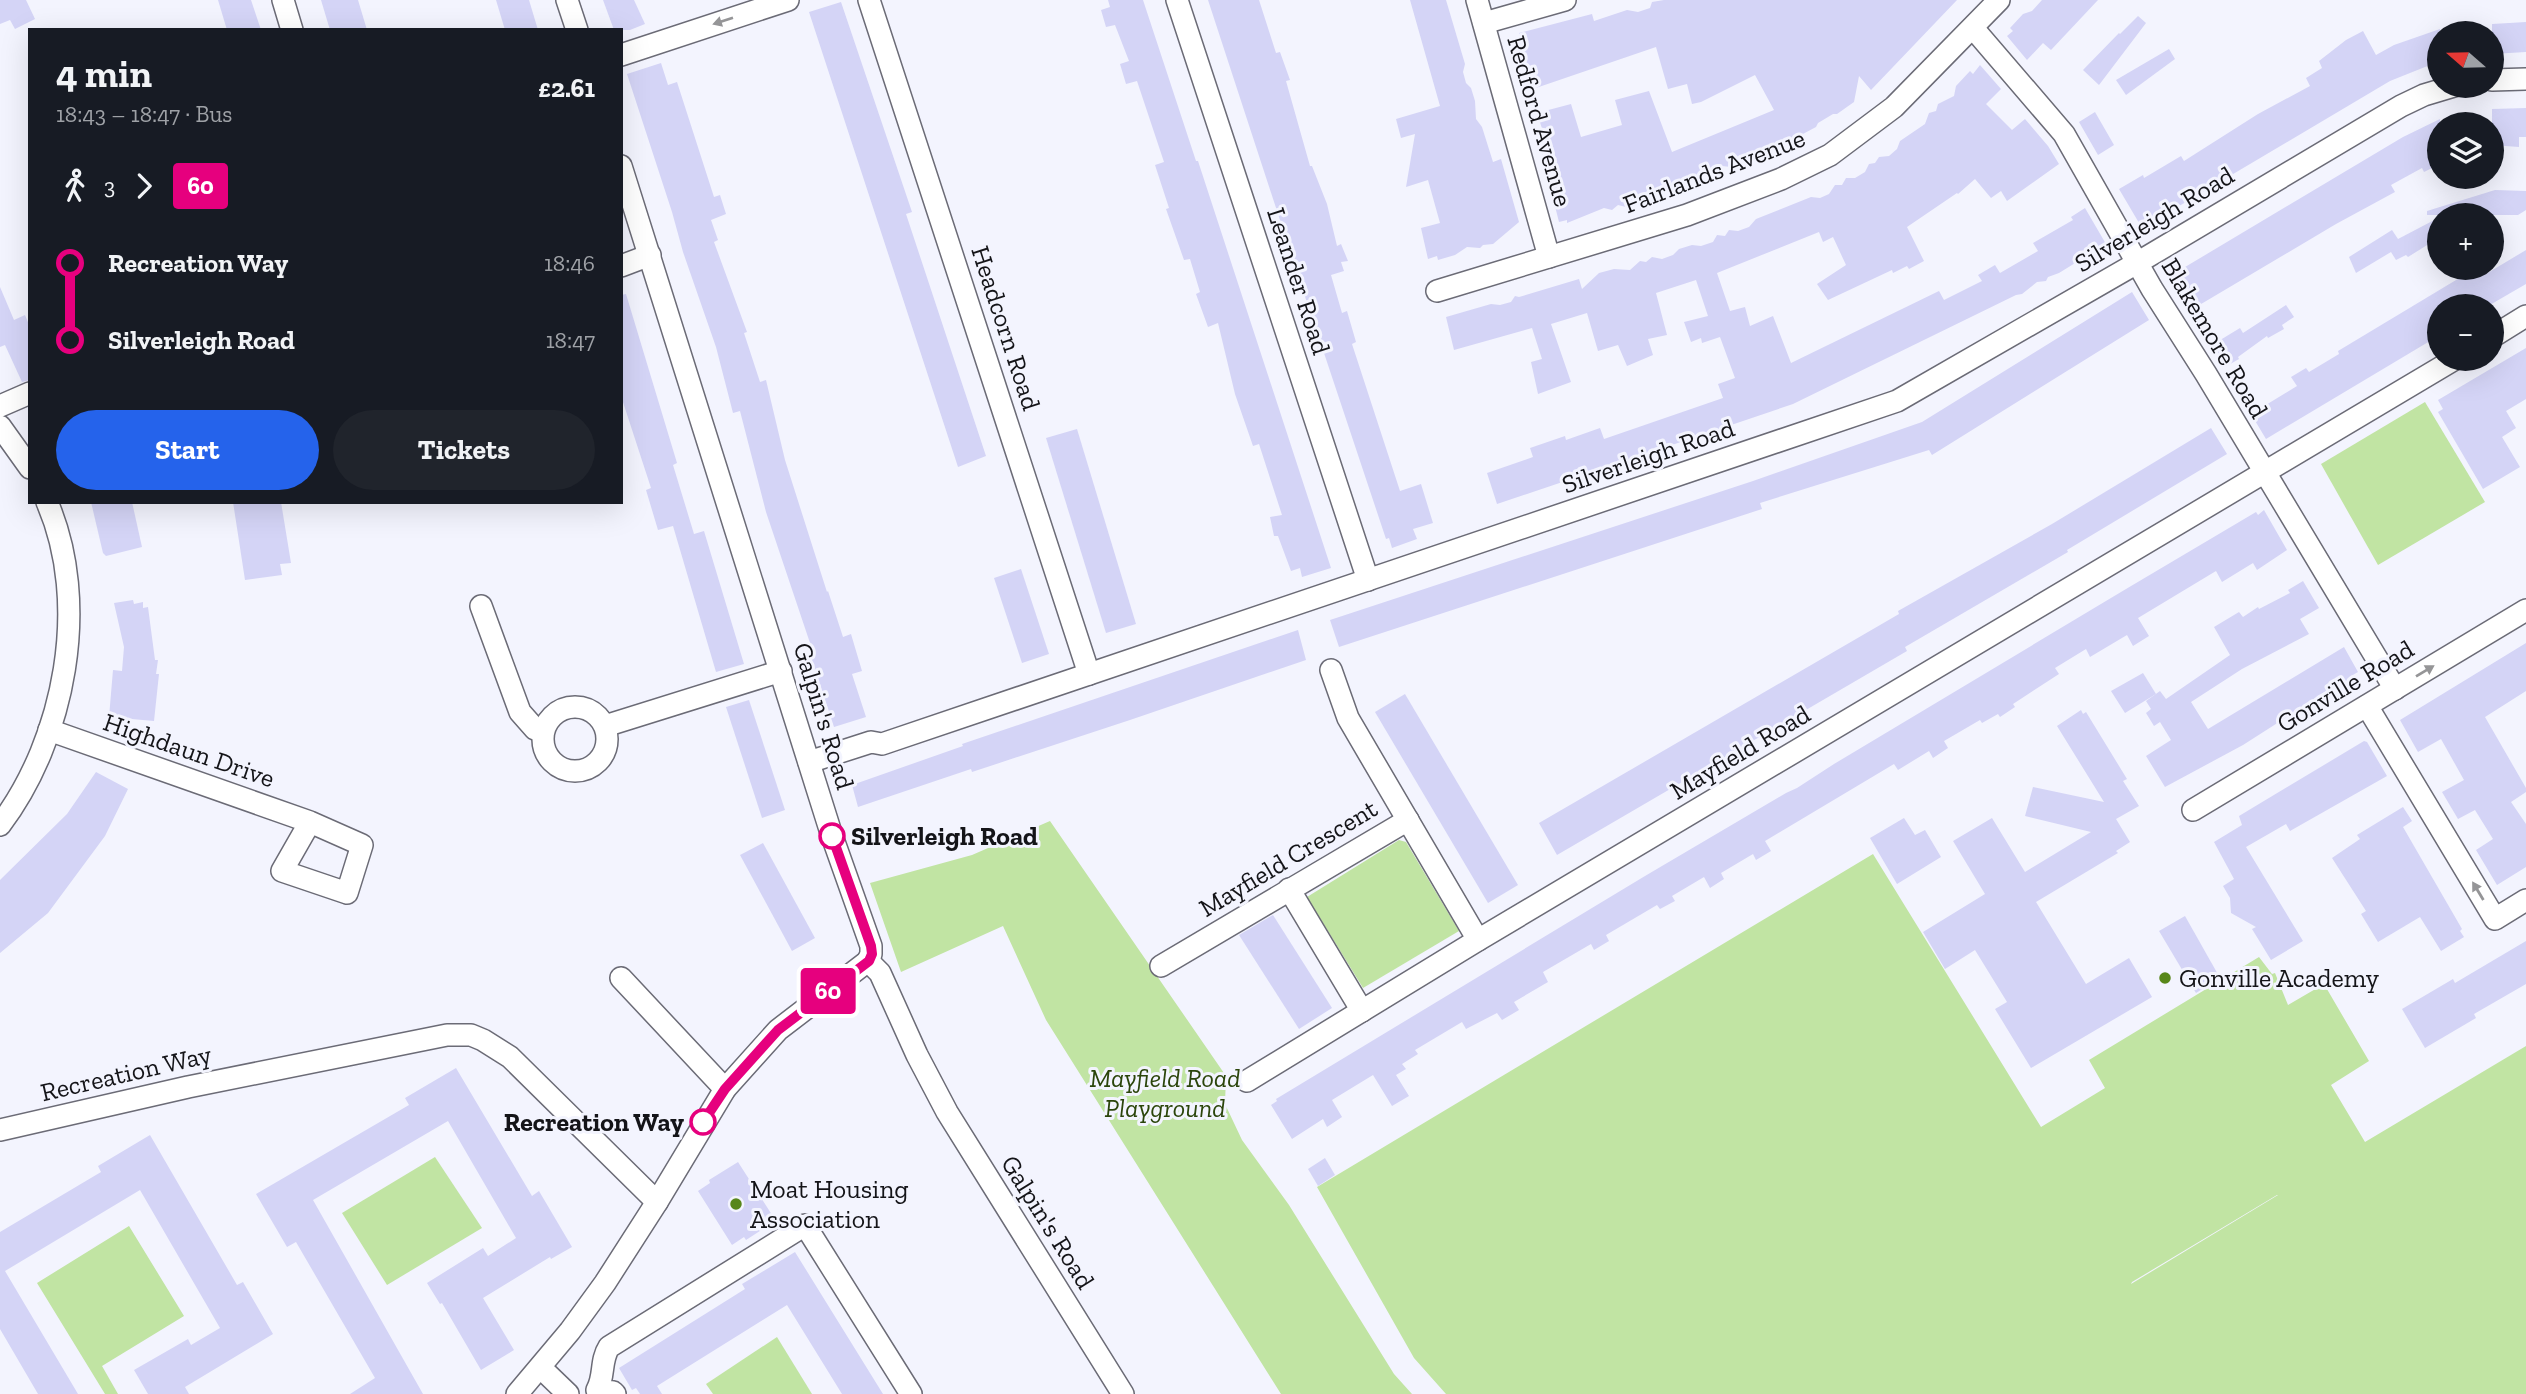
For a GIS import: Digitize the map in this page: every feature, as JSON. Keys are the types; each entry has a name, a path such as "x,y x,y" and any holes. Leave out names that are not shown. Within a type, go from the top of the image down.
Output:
{"street":[{"path":"283,0 291,28"},
{"path":"567,0 575,28"},
{"path":"623,54 788,0"},
{"name":"Headcorn Road","path":"869,0 1089,674"},
{"name":"Leander Road","path":"1177,0 1368,580"},
{"name":"Redford Avenue","path":"1477,0 1549,257"},
{"path":"1484,23 1565,0"},
{"name":"Fairlands Avenue","path":"1437,291 1687,215 1781,179 1830,155 1894,107 1999,0"},
{"name":"Blakemore Road","path":"1973,28 2064,134 2152,289 2395,689"},
{"path":"2504,80 2526,79"},
{"name":"Silverleigh Road","path":"809,762 871,742 882,744 1089,674 1310,611 1368,580 1897,401 2137,263 2401,106 2427,94"},
{"name":"Galpin's Road","path":"623,172 832,836 871,946 869,961 880,973 917,1055 947,1112 1123,1394"},
{"path":"623,265 650,255"},
{"path":"2504,330 2526,316"},
{"name":"Mayfield Road","path":"1247,1081 1478,940 2435,371"},
{"path":"0,406 28,394"},
{"path":"0,426 28,465"},
{"path":"0,825 32,775 49,730 65,666 70,622 69,590 62,550 48,504"},
{"path":"481,606 520,712 536,729 543,732"},
{"name":"Gonville Road","path":"2193,810 2526,610"},
{"name":"Mayfield Crescent","path":"1161,966 1408,820 1348,718 1331,670"},
{"path":"606,726 781,671"},
{"path":"2367,706 2495,919 2526,900"},
{"path":"568,708 589,710 606,726 607,745 596,763 577,771 557,765 549,758 543,732 551,718 568,708"},
{"name":"Highdaun Drive","path":"49,730 310,822"},
{"path":"1408,820 1478,940"},
{"path":"1289,889 1362,1011"},
{"path":"517,1394 541,1368 606,1283 725,1089 778,1030 869,961"},
{"path":"621,978 725,1089"},
{"name":"Recreation Way","path":"0,1130 188,1087 458,1034 483,1040 510,1058 657,1202"},
{"path":"601,1393 603,1358 615,1342 805,1225 911,1394"},
{"path":"541,1368 568,1394"}],"green space":[{"path":"2425,402 2485,502 2378,565 2321,464"},
{"name":"Mayfield Road Playground","path":"1050,821 1226,1076 1225,1104 1242,1140 1289,1205 1394,1374 1412,1394 1281,1394 1046,1020 1003,926 901,972 870,883 972,855"},
{"path":"1399,840 1406,842 1459,931 1363,988 1307,897"},
{"path":"1873,854 2041,1127 2105,1088 2089,1060 2259,957 2272,974 2275,973 2288,1005 2324,984 2369,1061 2331,1085 2365,1142 2526,1046 2526,1394 1446,1394 1414,1358 1317,1187","holes":["2278,1195 2131,1284 2132,1282"]},
{"path":"435,1157 482,1228 387,1285 342,1213"},
{"path":"129,1226 184,1316 102,1366 118,1394 105,1394 37,1283"},
{"path":"777,1337 812,1394 713,1394 706,1384"}],"building":[{"path":"0,0 26,0 35,19 15,29 10,20 0,24"},
{"path":"218,0 251,0 260,28 226,28"},
{"path":"321,0 358,0 366,28 329,28"},
{"path":"496,0 529,0 537,28 504,28"},
{"path":"603,0 634,0 645,24 630,30 613,28"},
{"path":"1108,0 1143,0 1331,568 1302,577 1300,568 1291,571 1278,536 1274,536 1270,517 1282,515 1259,444 1253,446 1235,394 1218,323 1208,327 1196,294 1200,292 1190,259 1184,260 1166,209 1169,208 1155,165 1164,162 1137,81 1126,84 1120,64 1129,61 1115,25 1106,27 1101,10 1110,7"},
{"path":"1208,0 1259,0 1276,53 1280,52 1290,80 1286,81 1310,166 1327,204 1337,246 1341,244 1348,261 1341,262 1344,271 1331,275 1342,313 1347,311 1356,342 1352,344 1400,491 1421,484 1433,523 1413,529 1417,539 1392,548 1389,538 1386,539 1322,347 1318,348 1309,323 1313,321"},
{"path":"1410,0 1446,0 1465,64 1463,72 1466,83 1471,88 1475,101 1476,119 1482,127 1493,162 1501,159 1519,222 1493,244 1480,248 1467,247 1455,255 1438,260 1437,256 1428,259 1421,228 1440,223 1428,180 1406,187 1415,134 1401,138 1396,119 1440,106"},
{"path":"1957,0 1871,90 1859,76 1854,102 1818,123 1816,127 1771,151 1731,167 1722,166 1709,171 1691,183 1683,181 1665,193 1659,192 1653,197 1645,196 1631,201 1626,207 1618,205 1612,210 1604,208 1567,223 1567,220 1559,222 1539,143 1546,141 1537,113 1571,104 1581,137 1622,125 1615,100 1649,91 1672,152 1774,110 1755,75 1692,104 1687,84 1668,89 1656,47 1530,90 1532,76 1529,66 1523,61 1517,42 1521,41 1519,33 1592,14 1594,21 1627,10 1638,12 1650,8 1652,2"},
{"path":"2042,0 2098,0 2051,50 2043,43 2027,60 2007,36 2013,31 2010,28 2023,14 2032,11"},
{"path":"841,2 912,212 906,214 986,456 958,467 809,12"},
{"path":"2138,16 2146,23 2099,85 2083,70"},
{"path":"2526,22 2526,52 2504,53 2504,23"},
{"path":"2363,31 2376,55 2394,45 2427,34 2427,66 2390,81 2142,228 2119,189 2181,156 2184,161 2258,114 2310,86 2306,78 2322,68 2319,61 2346,40"},
{"path":"2169,49 2175,59 2126,95 2116,80"},
{"path":"661,63 668,85 677,82 714,197 720,195 726,214 711,220 718,240 714,242 747,332 744,333 760,382 766,380 785,460 827,592 843,637 851,634 862,671 852,674 866,717 834,727 808,647 811,646 766,512 740,411 733,413 716,347 627,74"},
{"path":"1980,65 2001,89 1986,104 2012,130 2025,119 2059,164 2007,201 2001,191 1991,198 1975,179 1958,194 1907,227 1924,261 1909,269 1907,266 1893,273 1892,270 1828,300 1817,284 1846,265 1833,237 1823,242 1819,232 1717,273 1730,311 1745,307 1750,326 1773,316 1791,363 1939,291 1944,300 1982,281 1978,275 1995,265 2000,273 2038,251 2033,243 2073,220 2071,217 2085,208 2106,244 2048,277 2046,281 2037,282 2022,294 1793,404 1497,504 1487,473 1533,457 1530,448 1565,436 1566,440 1600,428 1604,439 1723,398 1718,384 1735,378 1720,337 1702,343 1701,338 1691,342 1684,322 1708,316 1696,280 1656,293 1667,335 1648,339 1653,355 1627,366 1618,345 1598,351 1587,313 1551,324 1571,382 1538,394 1531,362 1542,359 1532,328 1454,350 1446,317 1491,304 1511,302 1515,296 1579,279 1582,289 1599,273 1614,269 1630,270 1640,261 1646,262 1652,257 1662,259 1673,255 1679,249 1713,242 1717,235 1725,236 1729,230 1738,231 1749,227 1756,219 1811,197 1820,198 1829,194 1835,185 1842,185 1846,178 1855,178 1865,172 1869,164 1875,163 1879,157 1889,156 1897,149 1900,141 1925,124 1929,113 1936,111 1938,104 1954,96 1956,86 1970,71 1973,74"},
{"path":"2526,108 2526,137 2519,137 2519,147 2504,146 2504,112 2492,112 2492,109"},
{"path":"2095,112 2114,145 2098,155 2079,122"},
{"path":"2427,125 2427,170 2424,172 2422,168 2391,185 2395,192 2191,310 2170,276"},
{"path":"2495,190 2526,191 2526,210 2518,215 2504,215 2504,203 2453,203"},
{"path":"2427,224 2427,245 2408,257 2406,255 2396,260 2391,252 2356,273 2349,257 2392,230 2398,239"},
{"path":"2526,250 2526,284 2504,297 2504,294 2433,294 2456,280 2504,280 2504,263"},
{"path":"0,287 14,320 25,315 28,322 28,380 22,382 5,345 0,347"},
{"path":"2132,292 2149,320 1932,455 1929,450 1760,503 1762,509 1339,647 1330,620 1753,481 1922,422"},
{"path":"626,294 677,463 673,465 694,534 704,531 744,664 716,672 673,526 658,530 646,490 651,488 623,402 623,295"},
{"path":"2427,297 2427,343 2266,439 2251,414 2297,386 2291,377 2306,368 2309,372 2339,354 2338,351"},
{"path":"2286,305 2294,317 2282,325 2284,329 2268,338 2267,336 2225,367 2212,345 2240,328 2243,333"},
{"path":"2526,348 2526,399 2506,411 2516,428 2502,437 2520,467 2483,489 2438,412 2443,409 2438,400 2487,371 2504,371 2504,361"},
{"path":"2211,428 2227,454 2067,550 2068,552 1905,647 1907,651 1557,855 1539,823 1899,614 1898,611 2052,524"},
{"path":"1077,429 1136,624 1106,633 1046,438"},
{"path":"91,504 132,504 142,547 106,556"},
{"path":"233,504 281,504 291,563 280,564 282,575 245,580"},
{"path":"2264,510 2287,550 2257,570 2253,563 2222,582 2216,571 2138,618 2149,636 2133,646 2127,635 2090,657 2086,649 2055,668 2059,674 2013,704 2015,707 2000,717 1998,714 1982,723 1980,720 1944,741 1948,748 1933,758 1929,751 1898,770 1894,764 1765,841 1771,851 1756,860 1753,854 1721,873 1724,879 1710,888 1704,877 1672,896 1675,901 1660,909 1657,905 1606,935 1609,941 1594,950 1591,944 1543,972 1548,982 1514,1002 1519,1010 1502,1020 1497,1013 1466,1029 1462,1022 1415,1050 1418,1054 1402,1064 1406,1069 1396,1075 1409,1096 1392,1106 1373,1075 1332,1100 1342,1117 1327,1127 1323,1119 1292,1139 1271,1105 1276,1099 2126,589 2256,512 2258,515"},
{"path":"1021,569 1049,654 1022,663 994,578"},
{"path":"2303,581 2319,608 2300,619 2309,634 2242,669 2191,702 2208,729 2344,647 2358,672 2243,745 2165,787 2146,756 2171,740 2160,722 2154,726 2146,713 2151,709 2146,701 2160,691 2166,699 2230,655 2214,627 2239,612 2243,617 2290,593 2288,590"},
{"path":"133,600 134,604 143,602 143,608 148,607 155,660 158,660 154,721 109,717 113,670 122,671 124,647 114,603"},
{"path":"1298,630 1306,660 972,772 971,769 858,807 852,785 963,746 962,744"},
{"path":"2526,643 2526,691 2485,717 2526,788 2526,792 2511,802 2526,824 2526,867 2497,885 2476,850 2493,839 2475,810 2458,819 2442,792 2464,780 2441,739 2418,752 2400,720"},
{"path":"2143,673 2156,694 2125,713 2111,691"},
{"path":"1405,694 1518,885 1488,903 1375,712"},
{"path":"749,700 785,810 762,818 726,707"},
{"path":"2081,710 2083,714 2086,712 2127,779 2123,781 2139,806 2116,819 2130,842 2116,851 2118,853 2036,902 2086,984 2129,958 2152,997 2031,1068 1995,1009 2007,1002 1975,950 1945,969 1923,932 1985,894 1953,841 1992,818 2025,872 2091,832 2025,816 2033,787 2104,802 2057,726"},
{"path":"2364,741 2387,776 2290,831 2286,824 2246,847 2303,941 2271,960 2252,929 2256,927 2231,913 2230,898 2223,886 2234,879 2214,842 2242,825 2239,816"},
{"path":"96,772 128,789 105,836 48,913 0,953 0,880 67,814"},
{"path":"2403,807 2412,821 2403,827 2462,929 2460,931 2464,937 2441,951 2420,917 2378,942 2361,914 2366,911 2332,858 2360,839 2357,835"},
{"path":"1904,818 1915,835 1925,830 1941,857 1897,884 1870,838"},
{"path":"763,843 815,938 792,951 740,855"},
{"path":"1273,915 1332,1008 1299,1029 1239,935"},
{"path":"2185,916 2220,978 2196,993 2159,931"},
{"path":"2526,941 2526,984 2474,1014 2476,1018 2425,1048 2402,1009 2453,979 2455,983"},
{"path":"456,1068 532,1196 539,1191 572,1247 551,1259 550,1257 483,1298 514,1350 481,1370 442,1303 440,1304 427,1283 483,1248 488,1256 516,1238 448,1121 313,1200 423,1394 350,1394 375,1378 296,1242 287,1247 256,1194 409,1105 405,1098"},
{"path":"150,1135 237,1285 243,1282 273,1334 185,1387 189,1394 148,1394 134,1370 188,1339 191,1345 220,1328 140,1190 5,1271 78,1394 38,1394 0,1329 0,1232 101,1172 98,1166"},
{"path":"1325,1158 1335,1175 1318,1186 1308,1169"},
{"name":"Moat Housing Association","path":"738,1162 774,1218 746,1240 744,1237 732,1245 698,1191 710,1183 709,1180"},
{"path":"795,1252 883,1394 842,1394 787,1305 657,1386 662,1394 640,1394 636,1388 632,1390 619,1368 745,1289 742,1284"}],"bus line":[{"name":"60","path":"703,1122 725,1089 778,1030 869,961 871,946 832,836"}],"place":[{"name":"Silverleigh Road","path":"832,836"},
{"name":"Gonville Academy","path":"2165,978"},
{"name":"Recreation Way","path":"703,1122"},
{"name":"Moat Housing Association","path":"736,1204"}]}
